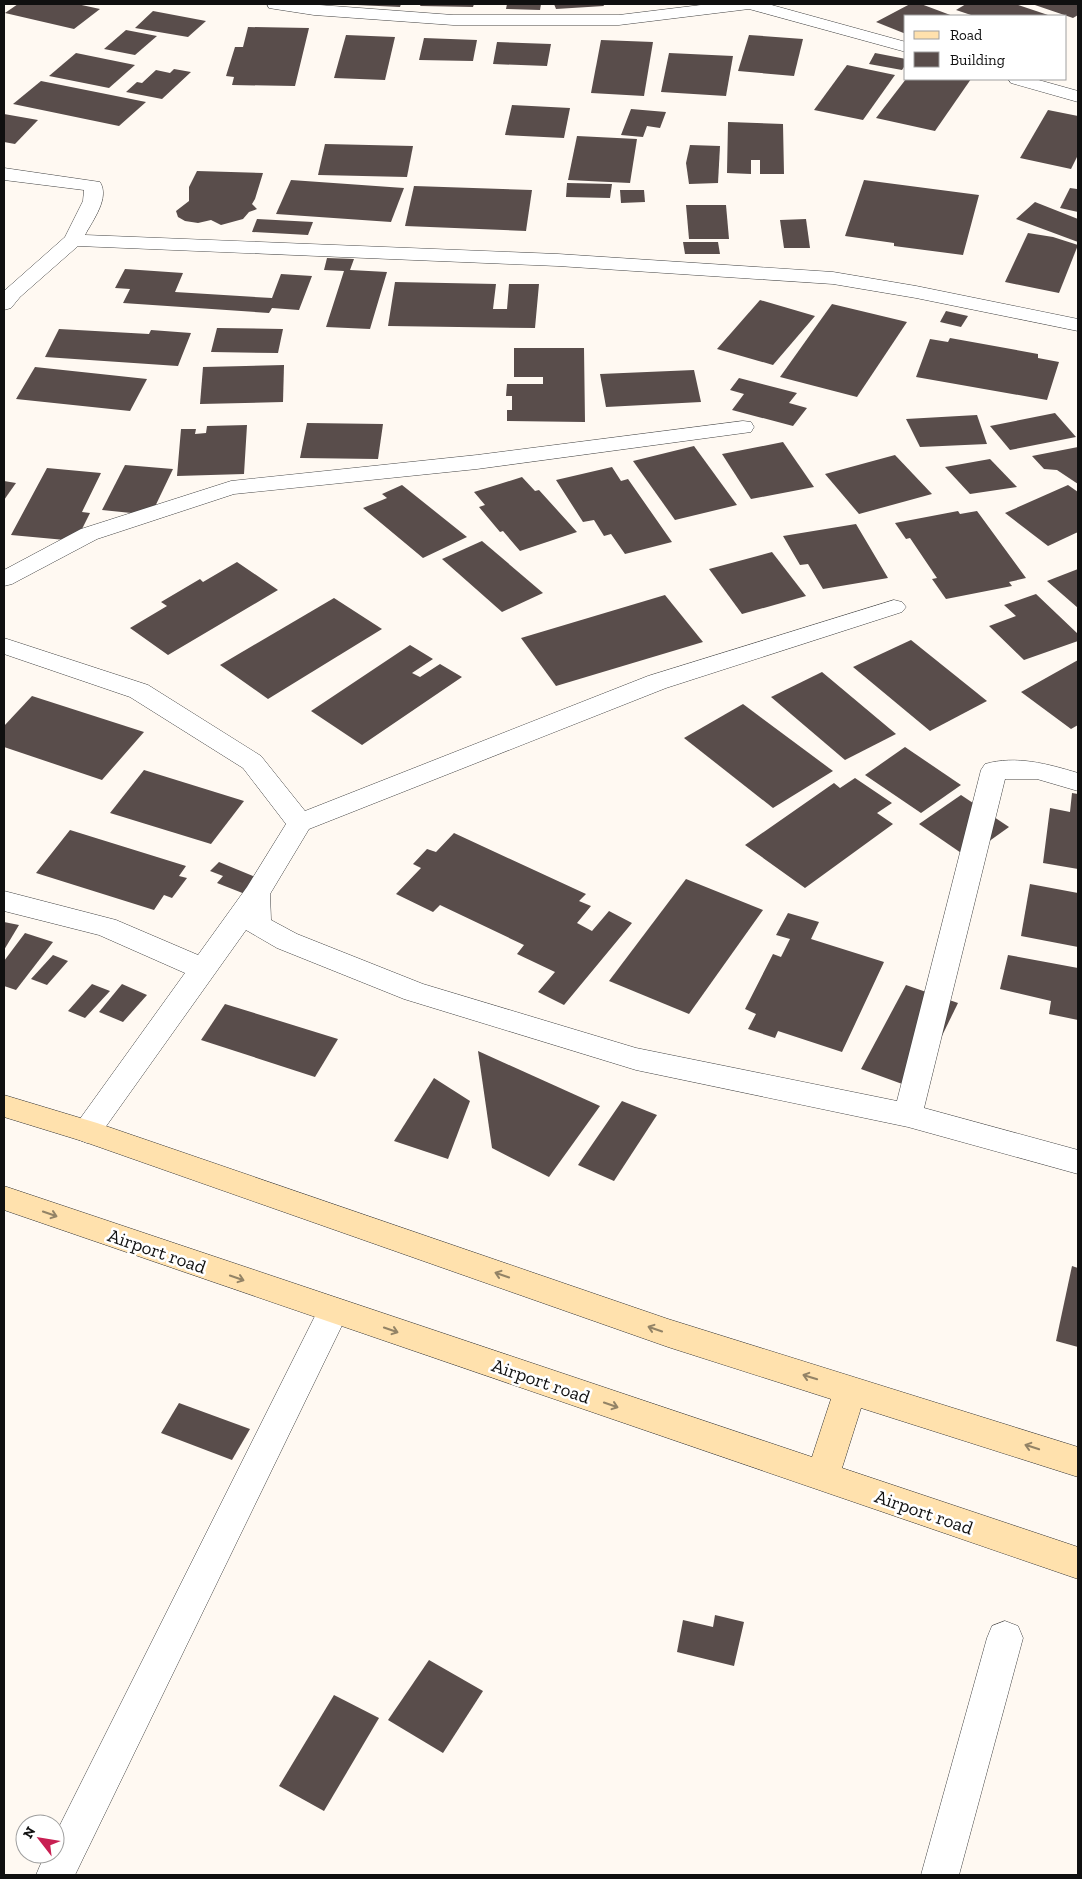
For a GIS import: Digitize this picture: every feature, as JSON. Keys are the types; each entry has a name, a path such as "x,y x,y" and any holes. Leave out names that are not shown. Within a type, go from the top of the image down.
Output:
{"main road":[{"path":"4,1106 86,1131 668,1333 851,1389 1078,1462"},
{"name":"Airport road","path":"4,1198 1078,1564"},
{"path":"822,1477 851,1389"}],"street":[{"path":"275,4 314,10 453,20 619,20 749,4 904,46"},
{"path":"1020,80 1078,97"},
{"path":"4,174 93,186 93,201 73,240 13,293 4,304"},
{"path":"73,240 558,260 833,278 916,292 1078,325"},
{"path":"4,579 89,534 231,488 478,462 742,427"},
{"path":"86,1131 257,894 300,823 657,682 894,607"},
{"path":"4,646 139,691 252,762 300,823"},
{"path":"908,1115 994,770 1037,770 1078,782"},
{"path":"257,894 257,926 287,941 414,992 636,1059 908,1115 1078,1162"},
{"path":"4,901 106,927 204,969"},
{"path":"55,1875 333,1310"},
{"path":"940,1875 1005,1638"}],"building":[{"path":"18,4 77,4 100,9 74,29 5,13"},
{"path":"357,4 401,4 400,7"},
{"path":"421,4 474,4 473,7 420,6"},
{"path":"507,4 541,4 540,10 506,9"},
{"path":"554,4 603,4 604,6 556,9"},
{"path":"910,4 921,4 950,15 904,15 904,33 876,22"},
{"path":"966,4 1015,4 1048,15 971,15 956,10"},
{"path":"1032,4 1078,4 1078,15 1073,18"},
{"path":"153,11 206,21 188,37 135,28"},
{"path":"248,27 309,28 295,86 232,85 234,77 226,76 235,47 243,47"},
{"path":"126,30 157,36 135,55 104,49"},
{"path":"346,35 395,37 385,80 334,78"},
{"path":"749,35 803,39 794,76 738,71"},
{"path":"424,38 477,40 473,61 419,60"},
{"path":"601,40 653,42 644,96 591,93"},
{"path":"497,42 551,44 547,66 493,64"},
{"path":"76,53 135,65 109,88 49,76"},
{"path":"669,53 733,56 726,96 661,92"},
{"path":"875,53 904,59 902,70 869,64"},
{"path":"847,65 895,75 863,120 814,110"},
{"path":"174,69 191,72 162,99 126,92 137,82 142,83 156,70 170,73"},
{"path":"905,80 970,80 935,131 876,118"},
{"path":"41,81 146,102 119,126 13,104"},
{"path":"512,105 570,108 564,138 505,135"},
{"path":"631,109 666,112 660,128 647,126 643,137 621,135"},
{"path":"1048,110 1078,116 1078,155 1071,169 1020,158"},
{"path":"4,114 38,120 15,144 4,142"},
{"path":"728,122 783,124 784,174 760,174 760,160 751,160 751,174 727,173"},
{"path":"577,136 637,139 630,183 568,180"},
{"path":"325,144 413,146 407,177 318,175"},
{"path":"690,145 720,146 718,183 689,184 686,163"},
{"path":"197,171 263,173 252,204 257,209 249,212 243,219 221,225 211,220 198,223 185,221 178,217 176,211 189,201 189,187"},
{"path":"291,180 404,188 391,222 276,214"},
{"path":"864,180 979,195 963,255 894,246 894,243 845,236"},
{"path":"567,183 612,184 610,198 566,197"},
{"path":"414,186 532,190 526,231 405,226"},
{"path":"1078,187 1078,212 1060,208 1070,188 1077,189"},
{"path":"620,190 644,190 645,202 621,203"},
{"path":"1035,202 1078,219 1078,242 1016,219"},
{"path":"686,205 726,205 729,239 689,239"},
{"path":"257,219 313,222 308,235 252,232"},
{"path":"806,219 810,248 784,248 780,220"},
{"path":"1028,233 1053,237 1078,245 1059,293 1005,282"},
{"path":"683,242 718,242 720,254 685,254"},
{"path":"327,258 354,259 350,270 387,272 370,329 326,327 344,271 324,270"},
{"path":"125,269 183,273 175,292 272,298 281,274 312,276 299,310 272,308 269,313 123,303 130,289 115,288"},
{"path":"395,282 496,284 493,309 507,309 509,284 539,284 535,328 388,326"},
{"path":"760,300 815,316 773,365 717,349"},
{"path":"832,304 907,322 857,397 780,377"},
{"path":"946,311 968,316 961,327 940,322"},
{"path":"217,328 283,329 278,353 211,352"},
{"path":"59,329 149,334 151,330 191,333 178,366 45,357"},
{"path":"950,338 1038,354 1038,358 1059,362 1047,400 916,377 930,339 948,342"},
{"path":"514,348 584,348 585,422 507,421 507,410 512,410 512,396 506,396 507,384 543,384 543,377 514,377"},
{"path":"284,365 283,402 200,404 203,367"},
{"path":"35,367 147,379 130,411 16,399"},
{"path":"694,370 701,402 606,407 600,374"},
{"path":"739,378 797,393 789,403 807,408 793,426 732,410 744,394 730,390"},
{"path":"1055,413 1076,437 1010,450 990,426"},
{"path":"977,415 987,444 920,447 906,419"},
{"path":"307,423 383,424 378,459 300,458"},
{"path":"247,425 244,474 177,476 181,429 196,429 195,434 206,433 207,426"},
{"path":"783,442 814,487 751,499 722,454"},
{"path":"694,446 737,505 675,520 633,461"},
{"path":"1078,447 1078,484 1057,470 1044,469 1032,456"},
{"path":"895,455 932,494 859,514 825,474"},
{"path":"990,459 1017,487 970,494 945,467"},
{"path":"125,465 173,469 151,515 102,510"},
{"path":"612,467 621,481 628,479 672,542 625,554 611,534 604,536 594,520 583,522 556,480"},
{"path":"47,468 101,473 82,512 90,513 76,541 11,535"},
{"path":"522,477 535,491 539,490 577,532 520,551 503,531 500,532 479,507 485,505 474,492"},
{"path":"4,481 16,483 4,500"},
{"path":"402,485 467,537 423,558 363,508 387,498 382,494"},
{"path":"1068,485 1078,492 1078,532 1048,546 1005,513"},
{"path":"958,511 960,514 977,511 1026,578 1009,582 1012,586 946,599 932,579 937,578 910,538 906,539 895,523"},
{"path":"856,524 888,578 823,589 808,564 800,565 783,536"},
{"path":"482,541 543,593 502,612 442,559"},
{"path":"772,552 806,596 742,614 709,569"},
{"path":"237,562 278,590 168,655 130,628 167,606 161,602 200,579 203,582"},
{"path":"1078,569 1078,608 1047,581"},
{"path":"1036,594 1078,634 1078,641 1024,660 989,626 1016,616 1004,605"},
{"path":"665,595 703,642 556,686 521,638"},
{"path":"334,598 382,629 268,699 220,665"},
{"path":"911,640 987,701 930,731 853,667"},
{"path":"410,645 433,659 412,673 420,677 440,664 462,677 362,745 311,711"},
{"path":"1078,660 1078,725 1071,729 1021,692"},
{"path":"822,672 896,734 845,760 771,697"},
{"path":"32,696 144,732 102,780 4,747 4,726"},
{"path":"743,704 833,771 773,808 684,738"},
{"path":"905,747 961,785 921,813 865,775"},
{"path":"144,770 244,801 211,844 110,813"},
{"path":"855,778 892,803 877,813 893,824 805,888 745,845 834,783 840,788"},
{"path":"1072,793 1078,794 1078,869 1043,863 1050,808 1070,812"},
{"path":"961,795 1009,827 967,857 919,824"},
{"path":"70,830 186,866 179,876 187,878 172,898 164,895 154,910 36,873"},
{"path":"454,833 586,894 579,901 591,906 577,923 592,931 609,911 632,923 564,1005 538,992 555,972 517,954 524,945 440,905 433,912 396,894 421,868 413,864 427,849 436,852"},
{"path":"219,862 258,878 245,894 217,883 223,876 210,871"},
{"path":"686,879 763,910 689,1014 609,981"},
{"path":"1030,884 1078,893 1078,947 1021,936"},
{"path":"788,913 819,922 811,939 884,962 842,1052 778,1031 775,1038 748,1029 756,1014 745,1009 773,954 781,957 790,939 776,935"},
{"path":"4,922 19,925 4,950"},
{"path":"25,933 53,942 16,990 4,986 4,961"},
{"path":"53,955 68,961 47,985 31,979"},
{"path":"1008,955 1078,968 1078,1020 1049,1014 1051,1001 1000,989"},
{"path":"92,984 110,991 85,1018 68,1011"},
{"path":"122,984 147,995 123,1022 99,1012"},
{"path":"906,985 958,1003 916,1089 861,1069"},
{"path":"225,1004 338,1039 315,1077 201,1040"},
{"path":"478,1051 600,1106 549,1177 492,1148"},
{"path":"434,1078 470,1101 448,1159 394,1141"},
{"path":"622,1101 657,1115 614,1181 578,1165"},
{"path":"1072,1266 1078,1268 1078,1347 1056,1341"},
{"path":"179,1403 250,1429 232,1460 161,1433"},
{"path":"715,1615 744,1622 734,1666 677,1652 683,1620 713,1627"},
{"path":"429,1660 483,1691 443,1753 388,1720"},
{"path":"334,1695 379,1718 324,1811 279,1786"}]}
